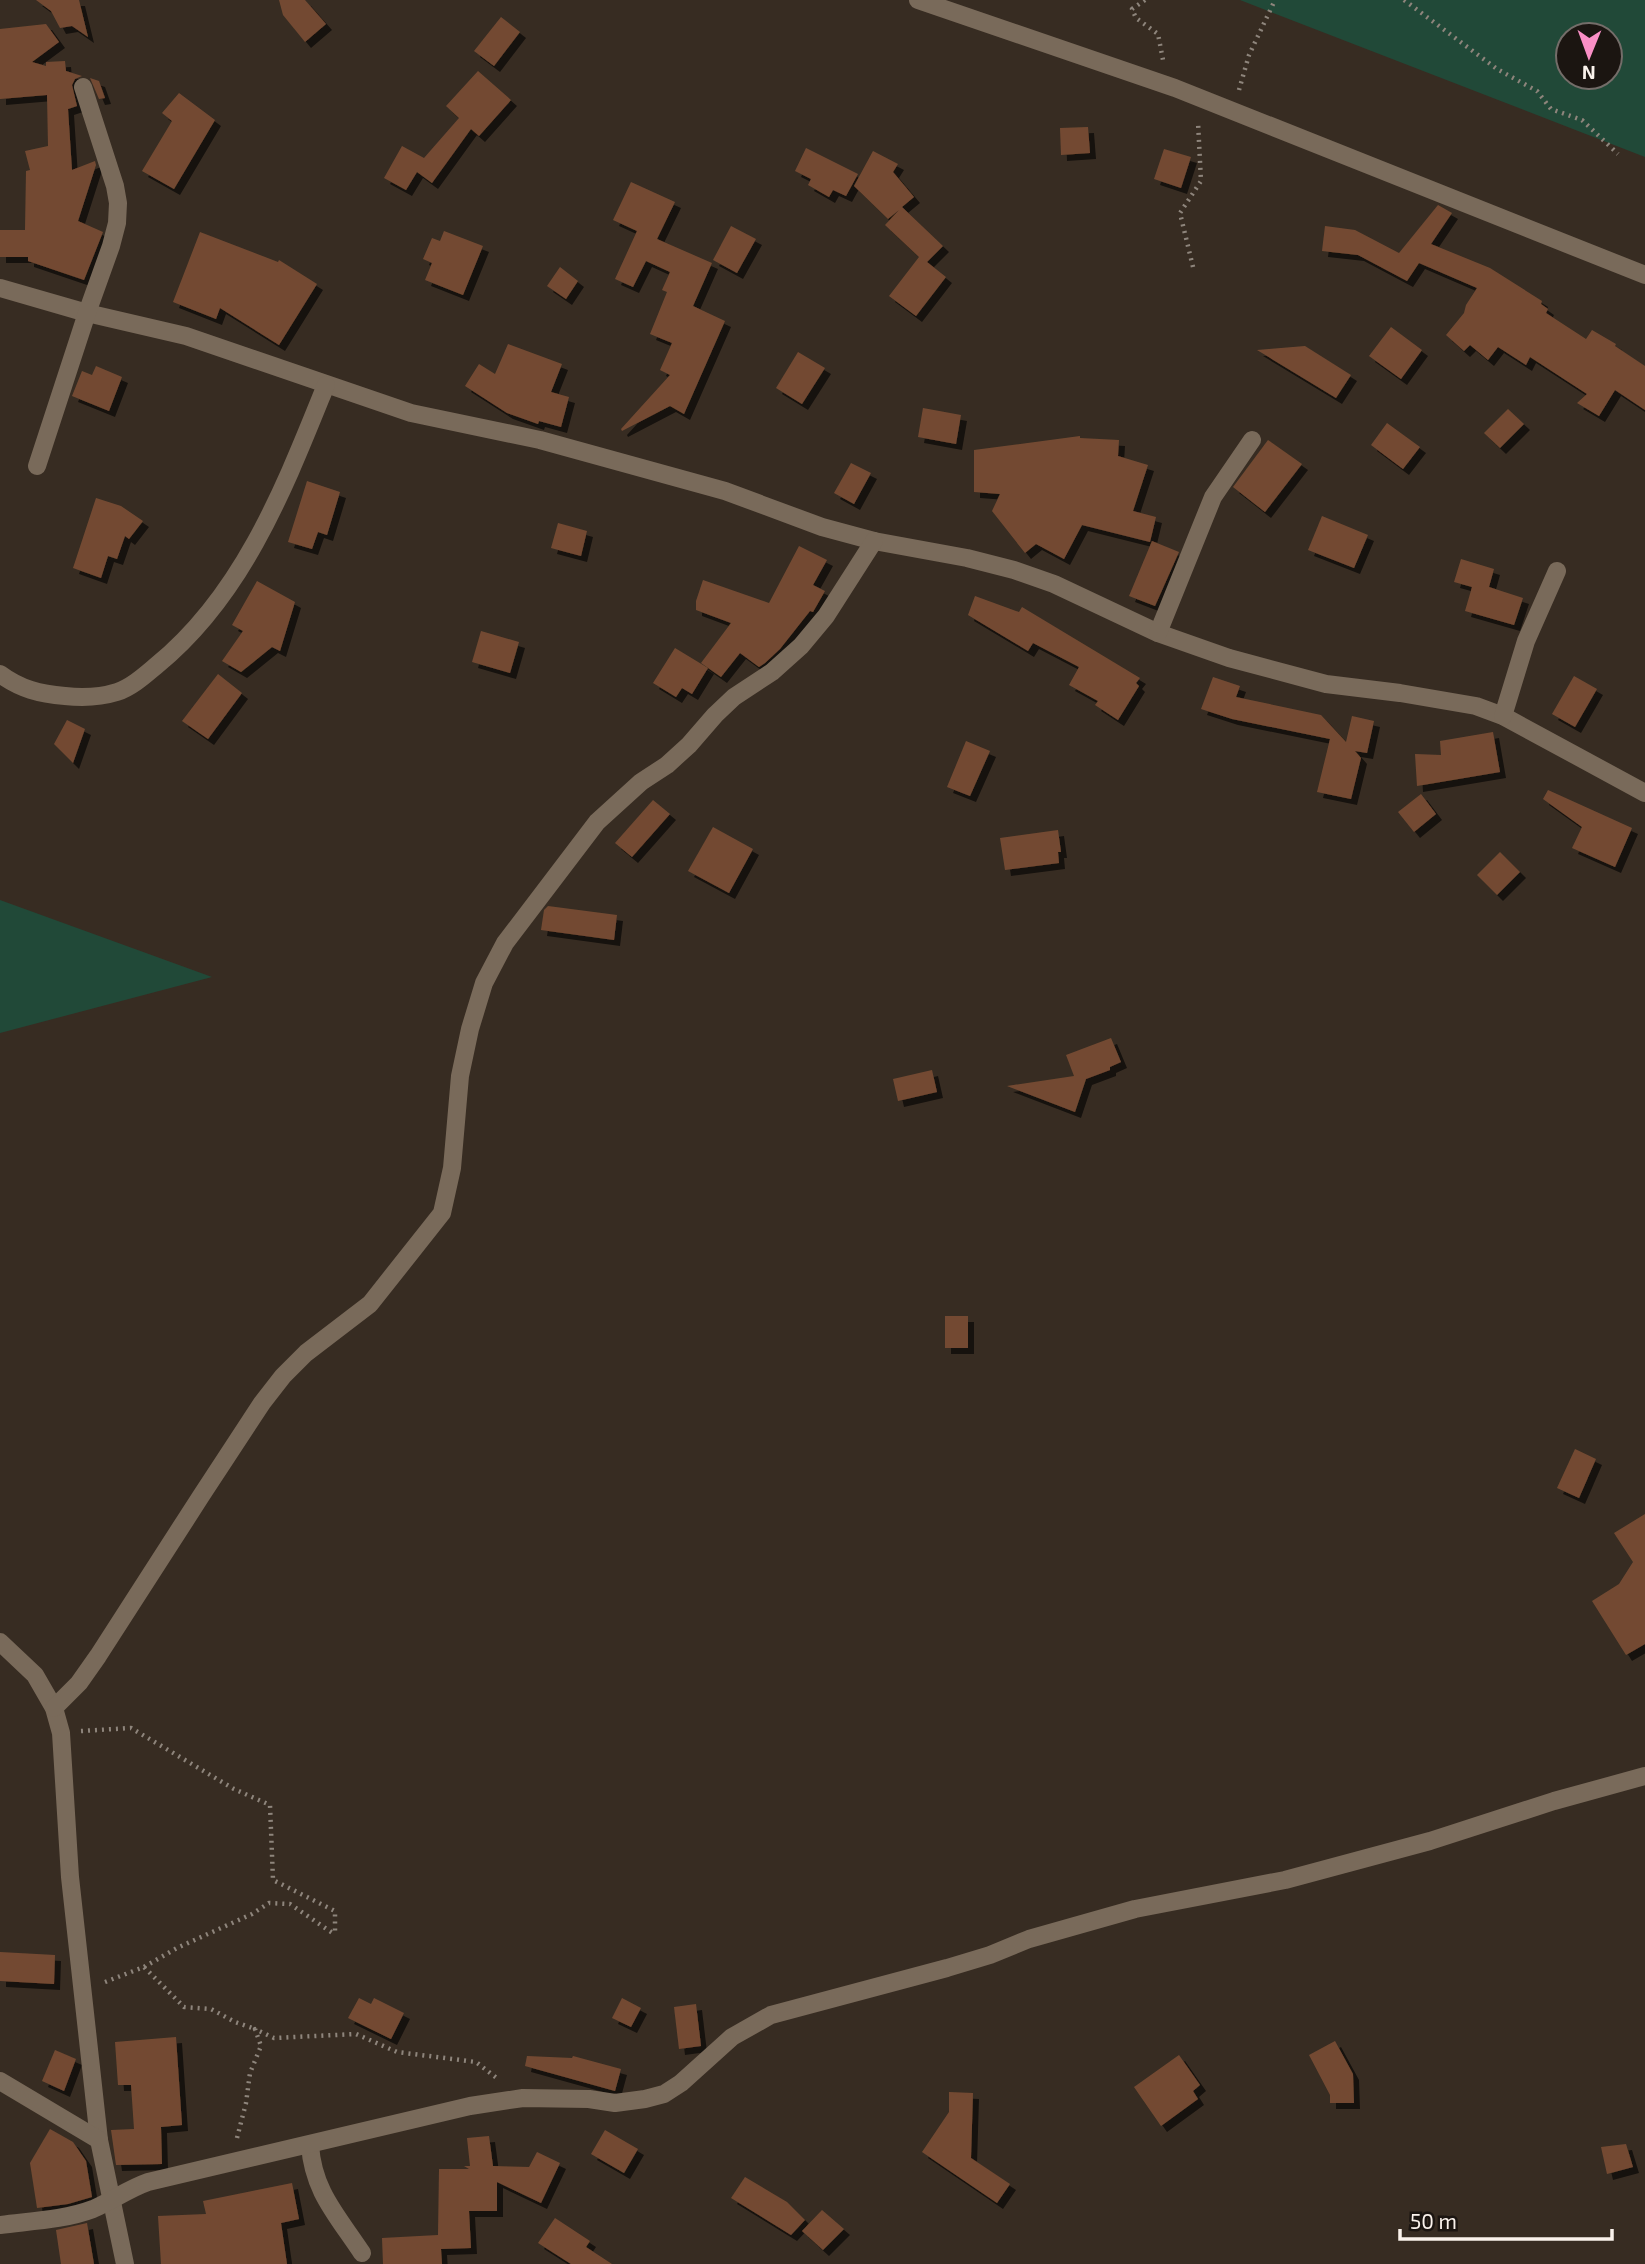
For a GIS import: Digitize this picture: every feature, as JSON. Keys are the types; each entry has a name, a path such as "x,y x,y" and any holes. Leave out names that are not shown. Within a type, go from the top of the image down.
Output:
{"street":[{"path":"918,0 1175,88 1645,275"},
{"path":"37,466 117,223 115,186 83,87"},
{"path":"0,288 87,313 186,335 411,413 540,440 725,491 822,527 874,541 967,558 1014,570 1054,584 1158,634 1229,658 1326,684 1476,706 1503,716 1645,793"},
{"path":"0,674 30,691 70,697 96,696 119,691 135,683 171,653 196,628 261,533 283,489 326,385"},
{"path":"1158,634 1213,498 1252,440"},
{"path":"54,1708 79,1683 98,1656 276,1385 306,1353 370,1304 442,1213 452,1168 460,1076 470,1029 484,983 505,943 597,822 641,782 667,765 689,745 734,697 772,672 801,646 825,616 874,541"},
{"path":"1503,716 1526,641 1557,571"},
{"path":"0,1642 36,1675 54,1708 61,1732 70,1877 99,2140 125,2264"},
{"path":"0,2225 66,2216 92,2209 148,2182 459,2109 523,2098 589,2099 615,2103 654,2097 681,2083 732,2038 771,2015 947,1968 1029,1939 1135,1909 1285,1880 1430,1841 1554,1801 1645,1776"},
{"path":"0,2081 99,2140"},
{"path":"310,2144 312,2168 321,2192 362,2253"}],"path":[{"path":"1145,0 1132,9 1136,18 1158,34 1163,60 1175,88 1200,125 1200,181 1180,213 1193,267"},
{"path":"1233,111 1250,55 1276,0"},
{"path":"1404,0 1497,69 1537,91 1551,109 1582,120 1618,154"},
{"path":"61,1732 131,1728 223,1783 270,1805 273,1880 335,1911 335,1935 290,1903 269,1903 144,1967 84,1990"},
{"path":"144,1967 184,2007 211,2009 274,2038 356,2034 397,2052 476,2062 523,2098"},
{"path":"238,2162 234,2148 246,2103 250,2073 261,2046 255,2029"}],"green space":[{"path":"1240,0 1645,0 1645,157"},
{"path":"0,900 212,977 0,1033"}],"building":[{"path":"36,0 79,0 88,37 72,26 60,28 51,11"},
{"path":"279,0 305,0 326,24 305,42 283,15"},
{"path":"501,17 520,32 494,66 474,51"},
{"path":"46,24 59,42 32,62 46,66 46,62 65,61 66,71 82,76 75,79 72,85 77,106 68,109 72,170 95,161 96,165 78,221 103,232 84,280 28,261 28,257 0,257 0,230 25,230 26,171 30,170 25,151 48,146 47,95 0,99 0,29"},
{"path":"478,71 511,100 479,136 471,129 432,183 417,172 406,190 384,178 402,146 424,158 459,118 446,106"},
{"path":"90,78 99,81 105,98 99,99"},
{"path":"179,93 215,120 174,189 142,171 172,121 162,113"},
{"path":"1088,127 1090,153 1061,155 1060,128"},
{"path":"806,148 858,174 846,196 833,190 829,197 808,185 811,179 795,171"},
{"path":"1164,149 1191,157 1181,188 1154,179"},
{"path":"873,151 898,164 893,172 914,197 902,207 943,246 927,262 946,277 916,316 889,296 919,257 885,225 899,210 888,219 854,186"},
{"path":"631,182 675,202 657,239 712,263 693,306 725,321 684,414 670,406 622,431 670,375 660,370 672,343 650,334 667,292 662,290 670,272 646,261 633,287 615,279 637,231 613,220"},
{"path":"1438,205 1452,213 1431,244 1490,268 1542,301 1541,304 1548,309 1546,313 1586,339 1592,330 1645,366 1645,410 1615,390 1599,416 1577,403 1587,394 1530,357 1526,365 1498,347 1488,360 1470,345 1464,351 1446,335 1464,313 1477,288 1419,263 1407,281 1358,255 1322,251 1325,226 1355,230 1399,253"},
{"path":"731,226 756,239 737,273 713,260"},
{"path":"444,231 483,246 463,295 425,280 432,263 423,259 432,238 440,241"},
{"path":"200,232 278,262 279,260 317,284 279,345 220,308 216,319 173,302"},
{"path":"560,267 578,281 566,299 547,286"},
{"path":"1391,327 1422,350 1401,379 1369,356"},
{"path":"508,344 562,364 551,392 569,397 561,427 539,421 538,424 507,413 465,386 479,364 495,374"},
{"path":"1305,346 1351,375 1336,398 1257,350"},
{"path":"798,352 825,368 802,404 776,388"},
{"path":"96,366 122,377 109,411 72,396 82,371 92,375"},
{"path":"923,408 961,415 956,444 918,437"},
{"path":"1508,409 1524,424 1500,448 1484,433"},
{"path":"1387,423 1420,447 1403,469 1371,445"},
{"path":"1080,436 1119,440 1118,456 1148,465 1133,511 1156,517 1150,542 1082,525 1064,559 1036,544 1025,553 992,511 1000,494 974,492 974,450"},
{"path":"1268,440 1302,464 1265,512 1233,487"},
{"path":"851,463 871,473 854,504 834,493"},
{"path":"307,481 340,492 327,535 318,532 312,549 288,542"},
{"path":"96,498 121,506 143,521 129,539 125,536 117,559 108,556 101,578 73,568"},
{"path":"1322,516 1368,535 1354,568 1308,550"},
{"path":"558,523 587,531 581,556 551,548"},
{"path":"1152,541 1179,552 1155,606 1129,596"},
{"path":"799,546 827,560 813,585 825,591 813,612 810,611 780,649 759,667 740,653 721,677 701,663 731,623 696,610 703,580 769,603"},
{"path":"1461,559 1494,569 1489,587 1523,598 1514,625 1465,611 1472,587 1454,582"},
{"path":"257,581 295,602 280,651 272,647 241,672 222,661 243,631 232,625"},
{"path":"975,596 1019,612 1022,607 1140,678 1136,683 1139,686 1118,720 1095,705 1098,701 1069,685 1079,667 1033,643 1028,651 968,615"},
{"path":"481,631 519,642 510,673 472,662"},
{"path":"675,648 708,668 692,694 682,688 676,697 653,683"},
{"path":"218,674 242,693 208,739 182,721"},
{"path":"1574,676 1597,689 1575,727 1552,714"},
{"path":"1213,677 1240,686 1236,697 1321,715 1346,742 1352,716 1374,721 1367,753 1355,751 1361,758 1351,799 1317,792 1330,739 1232,719 1201,709"},
{"path":"67,720 85,729 73,763 54,744"},
{"path":"1493,732 1500,772 1417,786 1415,754 1441,755 1440,741"},
{"path":"966,741 990,751 970,796 947,787"},
{"path":"1548,790 1632,828 1615,867 1572,848 1582,827 1543,799"},
{"path":"1421,794 1436,814 1414,832 1398,812"},
{"path":"653,800 670,814 632,857 615,843"},
{"path":"713,827 753,849 729,893 688,871"},
{"path":"1058,830 1061,852 1058,852 1059,863 1005,870 1000,838"},
{"path":"1500,852 1520,872 1497,895 1477,875"},
{"path":"548,906 617,915 614,940 541,930 544,910"},
{"path":"1111,1038 1121,1062 1110,1067 1110,1070 1086,1079 1075,1112 1007,1086 1074,1076 1066,1055"},
{"path":"932,1070 937,1092 898,1101 893,1079"},
{"path":"945,1316 968,1316 968,1348 945,1348"},
{"path":"1575,1449 1596,1459 1579,1498 1557,1488"},
{"path":"1645,1514 1645,1644 1626,1655 1592,1601 1619,1584 1633,1562 1614,1533"},
{"path":"0,1952 55,1955 54,1984 0,1981"},
{"path":"359,1998 371,2004 374,1998 404,2013 391,2039 348,2018"},
{"path":"622,1998 641,2008 631,2027 612,2018"},
{"path":"696,2004 701,2046 679,2049 674,2007"},
{"path":"176,2037 182,2125 161,2127 162,2164 116,2165 111,2130 134,2129 131,2085 118,2085 115,2042"},
{"path":"1335,2041 1353,2074 1354,2103 1330,2103 1330,2095 1309,2055"},
{"path":"55,2050 76,2059 64,2091 42,2081"},
{"path":"1179,2055 1200,2085 1193,2091 1198,2099 1161,2126 1134,2087"},
{"path":"527,2056 573,2056 621,2069 615,2091 525,2066"},
{"path":"949,2092 973,2093 971,2158 1010,2184 997,2203 922,2152 949,2112"},
{"path":"50,2129 73,2142 86,2161 92,2197 68,2204 37,2208 30,2163"},
{"path":"605,2130 638,2149 624,2173 591,2154"},
{"path":"489,2136 493,2166 529,2167 537,2152 560,2163 541,2203 497,2182 497,2211 469,2211 471,2248 441,2249 442,2264 383,2264 382,2238 438,2235 439,2169 469,2169 464,2166 470,2166 467,2138"},
{"path":"1626,2144 1633,2167 1607,2174 1601,2147"},
{"path":"745,2177 787,2202 805,2220 791,2235 731,2198"},
{"path":"292,2183 299,2219 281,2223 287,2264 161,2264 158,2216 206,2214 203,2201"},
{"path":"822,2210 844,2229 823,2250 802,2231"},
{"path":"555,2218 590,2241 586,2247 612,2264 571,2264 538,2243"},
{"path":"87,2223 94,2264 61,2264 56,2230"}]}
